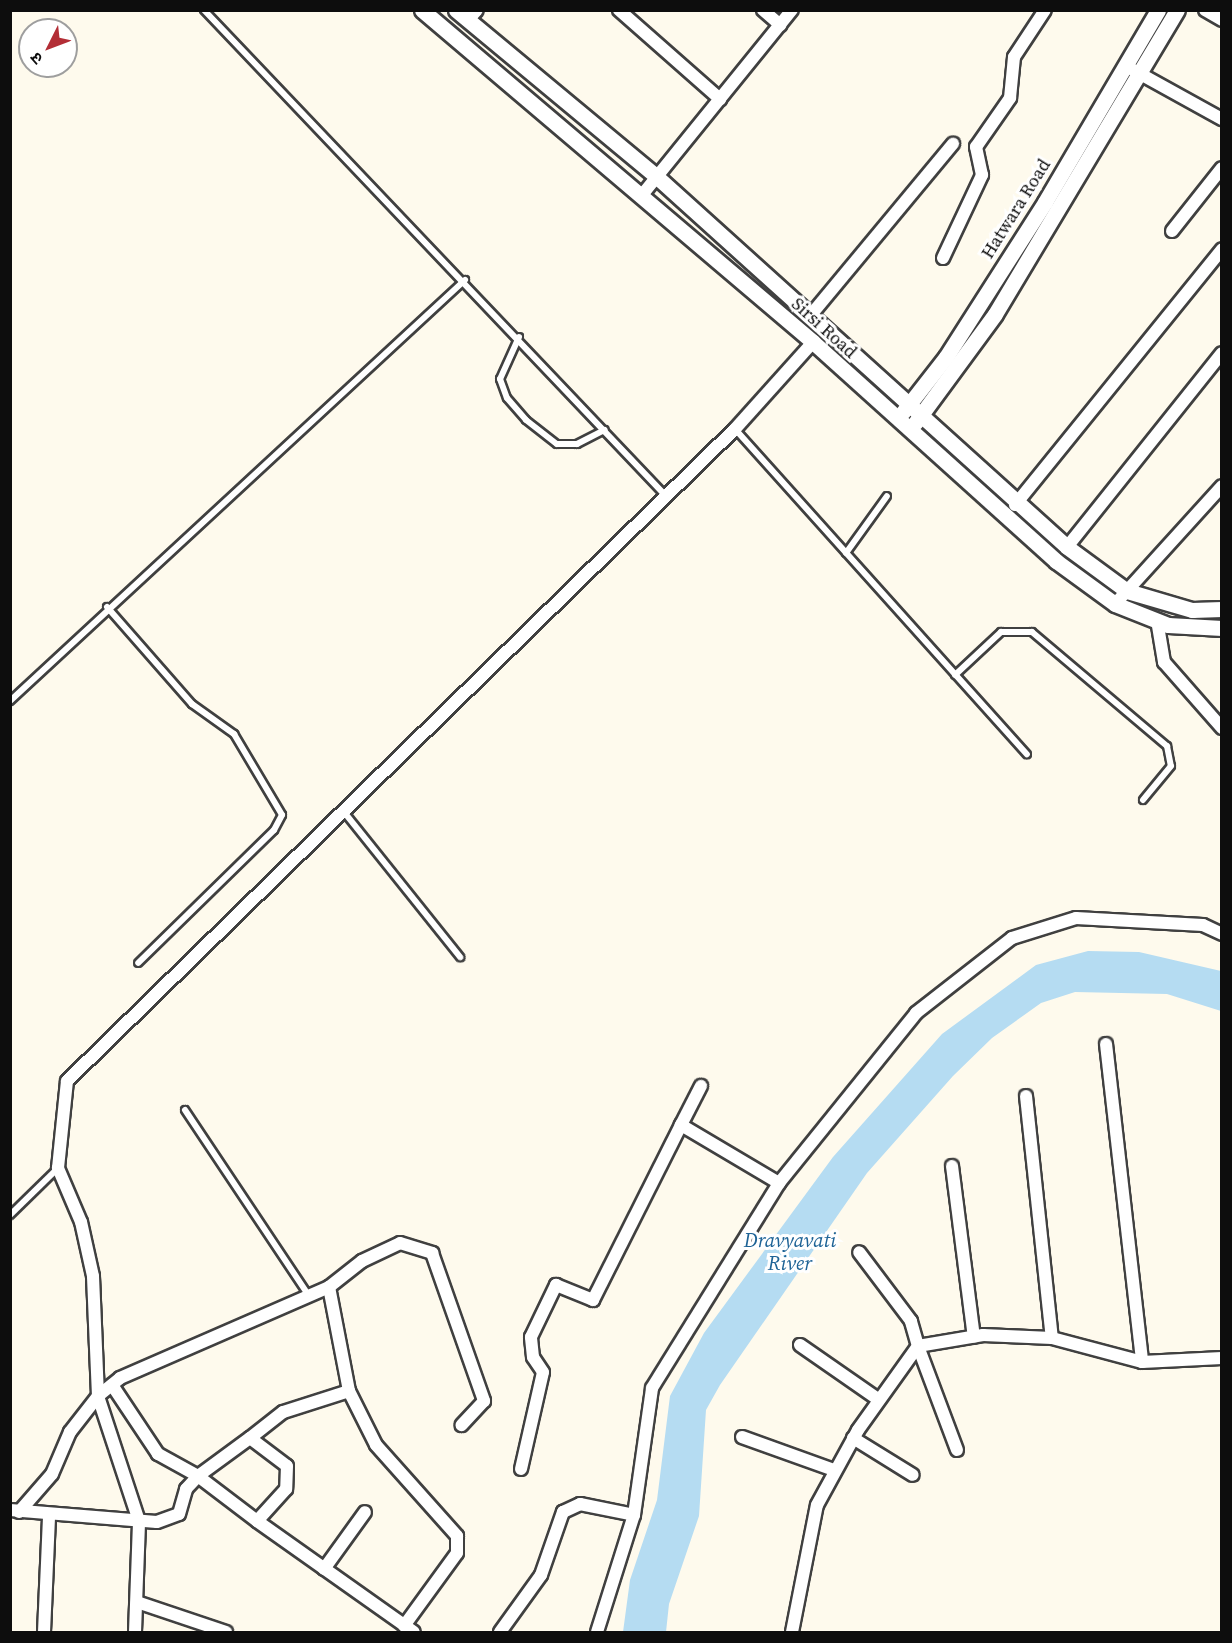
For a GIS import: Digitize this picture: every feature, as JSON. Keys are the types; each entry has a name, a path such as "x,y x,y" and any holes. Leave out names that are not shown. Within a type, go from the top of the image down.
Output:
{"street":[{"name":"Sirsi Road","path":"422,10 813,342 908,432 1056,561 1115,604 1157,620 1221,628"},
{"path":"619,10 720,99"},
{"path":"763,10 780,25"},
{"path":"642,195 792,10"},
{"path":"943,258 982,175 976,147 1010,98 1014,57 1046,10"},
{"name":"Hatwara Road","path":"896,421 946,357 1077,165 1125,66 1158,10"},
{"path":"908,432 996,314 1077,165 1140,74 1177,10"},
{"path":"1205,10 1221,20"},
{"name":"Sirsi Road","path":"467,14 657,177 909,404 1014,505 1067,547 1127,591 1192,610 1221,609"},
{"path":"1125,66 1221,119"},
{"path":"810,316 953,144"},
{"path":"1172,231 1221,168"},
{"path":"1014,505 1220,254"},
{"path":"135,1632 139,1521 98,1396 93,1276 81,1222 58,1168 59,1112 67,1082 735,429 813,342"},
{"path":"1067,547 1221,353"},
{"path":"1115,604 1221,486"},
{"path":"1157,620 1164,662 1221,728"},
{"path":"597,1632 634,1515 652,1388 779,1183 916,1013 1012,938 1076,918 1203,925 1221,934"},
{"path":"1106,1044 1142,1362"},
{"path":"521,1468 543,1372 533,1357 531,1337 556,1285 593,1300 701,1086"},
{"path":"1026,1096 1052,1338"},
{"path":"681,1125 779,1183"},
{"path":"952,1166 974,1337"},
{"path":"15,1511 51,1474 70,1432 98,1396 112,1385 330,1287 362,1261 400,1243 432,1253 484,1401 462,1425"},
{"path":"859,1252 912,1321 918,1346 957,1450"},
{"path":"112,1385 158,1454 198,1476 409,1629 457,1552 457,1536 376,1445 349,1391 330,1287"},
{"path":"792,1632 818,1505 834,1470 853,1438 918,1346 974,1337 1052,1338 1142,1362 1221,1358"},
{"path":"800,1345 879,1400"},
{"path":"15,1511 50,1516 139,1521 179,1514 186,1489 198,1476 284,1412 349,1391"},
{"path":"742,1437 834,1470"},
{"path":"250,1438 287,1466 286,1489 257,1521"},
{"path":"853,1438 913,1475"},
{"path":"500,1632 541,1575 563,1512 580,1504 634,1515"},
{"path":"324,1569 365,1512"},
{"path":"44,1632 50,1516"},
{"path":"137,1602 226,1632"}],"lane":[{"path":"204,10 465,280 666,496"},
{"path":"10,701 107,607 465,280"},
{"path":"519,337 500,379 507,398 526,420 557,444 577,444 605,430"},
{"path":"735,429 1027,754"},
{"path":"846,553 887,496"},
{"path":"107,607 192,704 234,734 282,815 274,830 138,963"},
{"path":"955,675 1001,632 1032,632 1167,746 1171,766 1143,800"},
{"path":"344,812 460,957"},
{"path":"185,1110 309,1296"},
{"path":"10,1215 58,1168"}],"water":[{"name":"Dravyavati River","path":"1088,951 1139,952 1221,971 1221,1011 1167,994 1075,992 1041,1003 992,1038 953,1076 867,1173 720,1385 706,1410 699,1516 669,1604 666,1632 623,1632 630,1580 657,1500 670,1396 704,1333 833,1157 942,1034 1036,965"}]}
